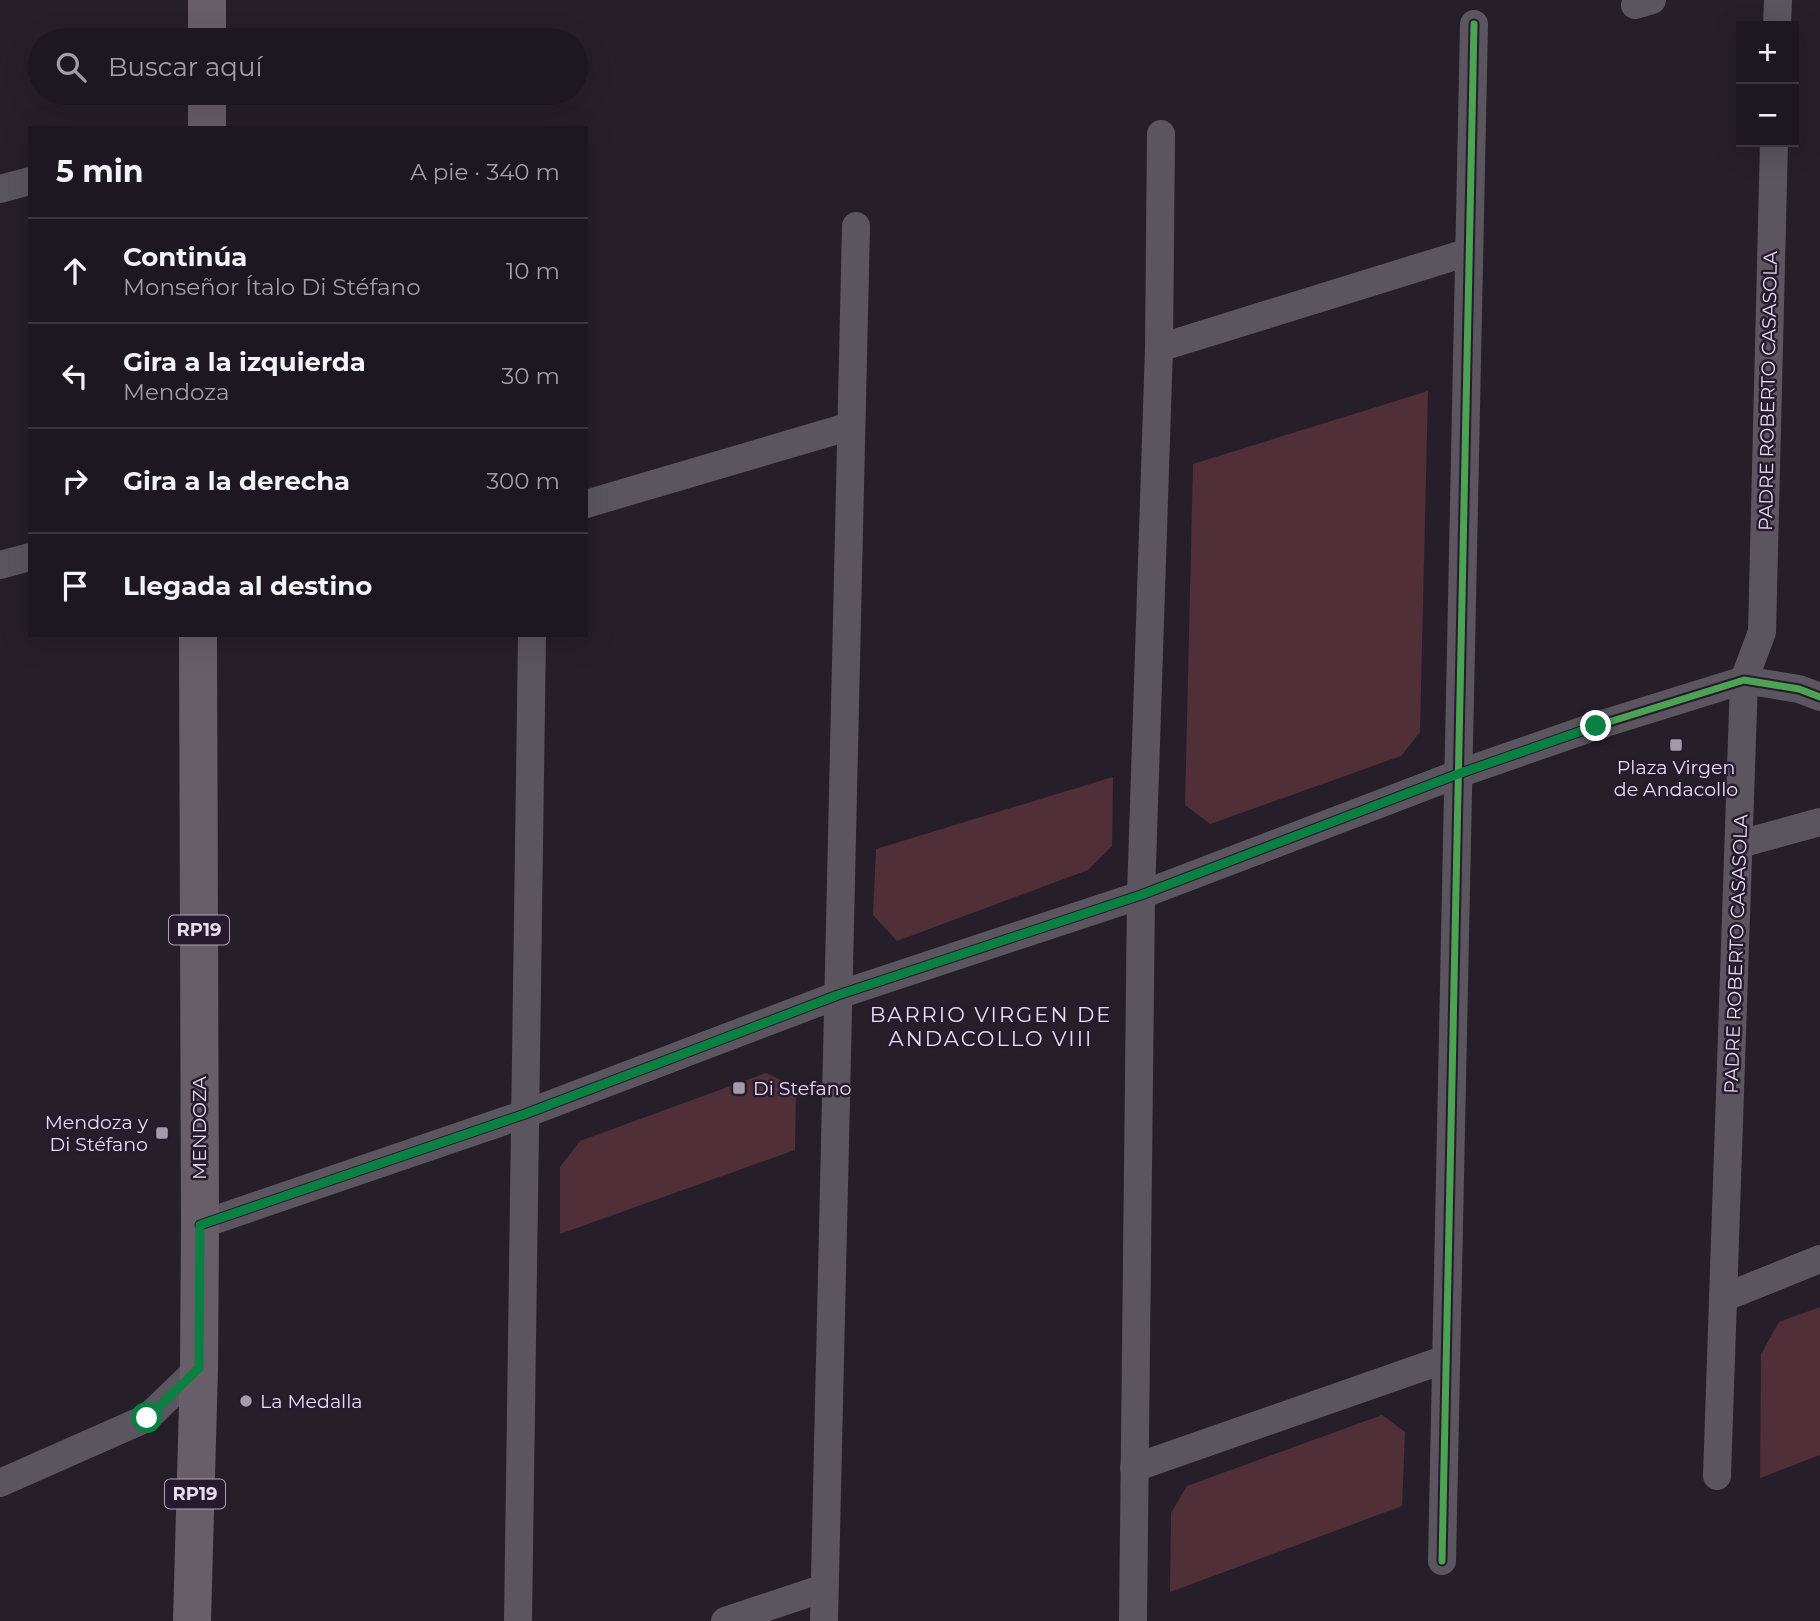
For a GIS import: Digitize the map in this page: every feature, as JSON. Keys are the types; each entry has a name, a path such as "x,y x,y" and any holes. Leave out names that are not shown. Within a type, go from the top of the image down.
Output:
{"main road":[{"path":"207,0 207,28"},
{"path":"207,105 207,126"},
{"name":"MENDOZA","path":"192,1621 200,1225 198,637"}],"street":[{"path":"1777,21 1778,0"},
{"path":"1441,1561 1474,24"},
{"path":"1133,1621 1141,895 1159,348 1161,134"},
{"name":"PADRE ROBERTO CASASOLA","path":"1717,1476 1744,680 1762,632 1774,147"},
{"path":"0,190 28,182"},
{"path":"824,1621 856,226"},
{"path":"1159,348 1469,252"},
{"path":"588,502 851,426"},
{"path":"0,565 28,558"},
{"path":"518,1621 531,637"},
{"path":"200,1225 525,1114 838,995 1141,895 1458,774 1596,726 1744,680 1799,689 1820,697"},
{"path":"1740,844 1820,822"},
{"path":"1723,1298 1820,1259"},
{"path":"1134,1468 1446,1359"},
{"path":"0,1483 147,1418 199,1368"},
{"path":"725,1621 824,1588"}],"shaded area":[{"path":"1428,391 1420,732 1401,756 1210,824 1185,805 1193,464"},
{"path":"1113,777 1112,846 1088,870 897,941 873,915 876,849"},
{"path":"766,1073 796,1087 795,1150 560,1234 560,1167 580,1141"},
{"path":"1820,1307 1820,1455 1760,1478 1761,1354 1779,1322"},
{"path":"1382,1415 1405,1432 1402,1506 1170,1592 1171,1513 1187,1486"}],"cycle path":[{"path":"1442,1561 1474,24"},
{"path":"200,1225 525,1114 838,995 1141,895 1458,774 1596,726 1744,680 1799,689 1820,697"}],"place":[{"name":"Plaza Virgen de Andacollo","path":"1676,745"},
{"name":"Di Stefano","path":"739,1088"},
{"name":"Mendoza y Di Stéfano","path":"162,1133"},
{"name":"La Medalla","path":"246,1401"}],"district":[{"name":"BARRIO VIRGEN DE ANDACOLLO VIII","path":"991,1026"}],"route":[{"path":"147,1418 199,1368 200,1225 525,1114 838,995 1141,895 1458,774 1596,726"}]}
